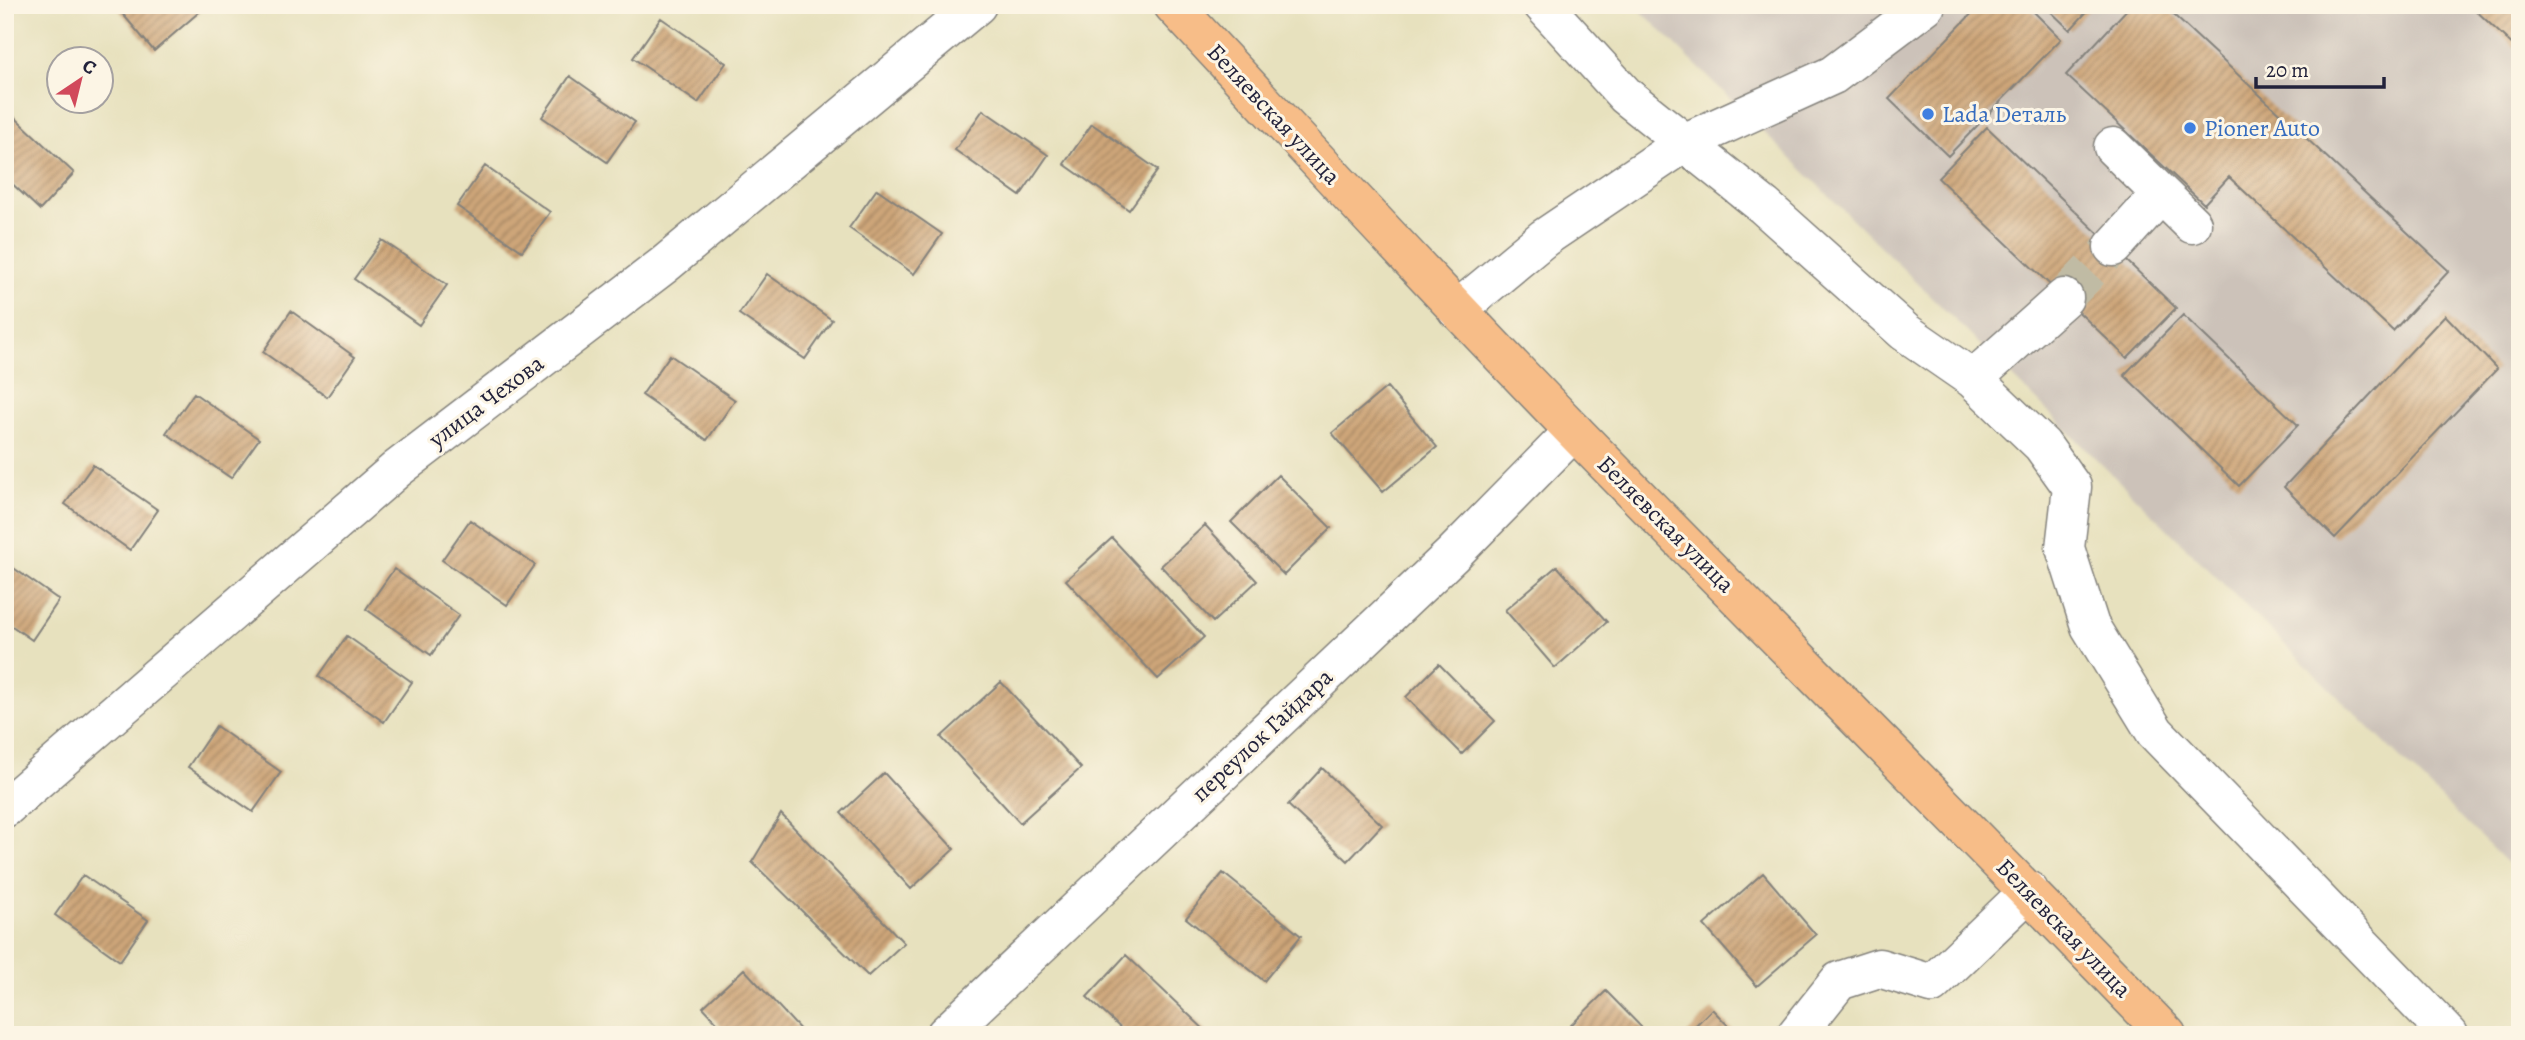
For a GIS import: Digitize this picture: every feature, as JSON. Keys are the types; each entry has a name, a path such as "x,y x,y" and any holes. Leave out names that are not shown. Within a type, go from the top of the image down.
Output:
{"main road":[{"name":"Беляевская улица","path":"1173,5 1457,310 2029,891 2167,1035"}],"street":[{"name":"улица Чехова","path":"5,808 397,469 664,265 977,5"},
{"path":"1543,5 1626,96 1686,142 1839,271 1905,332 1973,379 2042,445 2072,487 2065,548 2090,626 2155,733 2449,1035"},
{"path":"1457,310 1544,238 1686,142 1833,75 1926,5"},
{"path":"2113,146 2192,224"},
{"path":"2113,247 2161,194"},
{"path":"1973,379 2064,298"},
{"name":"переулок Гайдара","path":"945,1035 1452,555 1574,431"},
{"path":"1796,1035 1839,981 1879,968 1932,984 2029,891"}],"shaded area":[{"path":"1635,5 2520,5 2520,876"}],"building":[{"path":"115,5 203,5 205,7 154,51"},
{"path":"1980,5 2027,5 2061,39 1948,156 1889,99"},
{"path":"2044,5 2093,5 2070,30"},
{"path":"2131,5 2163,5 2449,271 2393,331 2229,177 2204,204 2066,75"},
{"path":"2470,5 2520,5 2520,52"},
{"path":"661,18 726,63 698,103 633,58"},
{"path":"570,76 635,122 607,162 542,117"},
{"path":"5,108 74,173 40,210 5,177"},
{"path":"983,110 1048,155 1020,196 955,150"},
{"path":"1092,124 1158,170 1129,210 1064,164"},
{"path":"1987,127 2176,308 2127,358 1938,178"},
{"path":"485,166 550,212 522,251 457,206"},
{"path":"877,189 942,234 914,274 849,228"},
{"path":"382,240 447,285 419,325 354,279"},
{"path":"767,274 832,320 805,359 739,314"},
{"path":"291,311 355,357 327,397 263,352"},
{"path":"2183,315 2298,425 2239,486 2124,375"},
{"path":"2445,315 2497,369 2335,538 2284,487"},
{"path":"670,355 735,400 707,440 642,395"},
{"path":"1387,387 1437,447 1383,492 1332,433"},
{"path":"194,393 259,439 231,478 166,433"},
{"path":"93,465 158,510 130,550 65,504"},
{"path":"1278,475 1331,528 1284,575 1231,522"},
{"path":"470,520 535,565 507,605 442,560"},
{"path":"1205,525 1257,581 1213,622 1161,566"},
{"path":"1112,538 1204,637 1158,679 1066,580"},
{"path":"5,562 59,600 32,640 5,621"},
{"path":"1557,566 1607,622 1555,668 1505,610"},
{"path":"394,569 459,615 431,655 366,609"},
{"path":"347,636 412,682 384,722 319,676"},
{"path":"1439,664 1495,721 1462,754 1406,697"},
{"path":"1001,682 1081,768 1020,823 941,737"},
{"path":"216,726 281,772 253,812 188,767"},
{"path":"1322,768 1382,825 1348,861 1288,805"},
{"path":"884,773 954,849 911,889 841,813"},
{"path":"781,814 904,943 868,976 752,862"},
{"path":"1223,873 1301,936 1264,981 1186,918"},
{"path":"1763,873 1816,935 1757,986 1704,925"},
{"path":"83,875 148,920 120,961 55,915"},
{"path":"1126,955 1210,1035 1128,1035 1087,997"},
{"path":"744,969 805,1035 729,1035 703,1007"},
{"path":"1606,991 1649,1035 1567,1035 1564,1032"},
{"path":"1712,1009 1737,1035 1686,1035"}],"tunnel":[{"path":"2064,298 2113,247"}],"place":[{"name":"Lada Dеталь","path":"1928,114"},
{"name":"Pioner Auto","path":"2190,128"}]}
